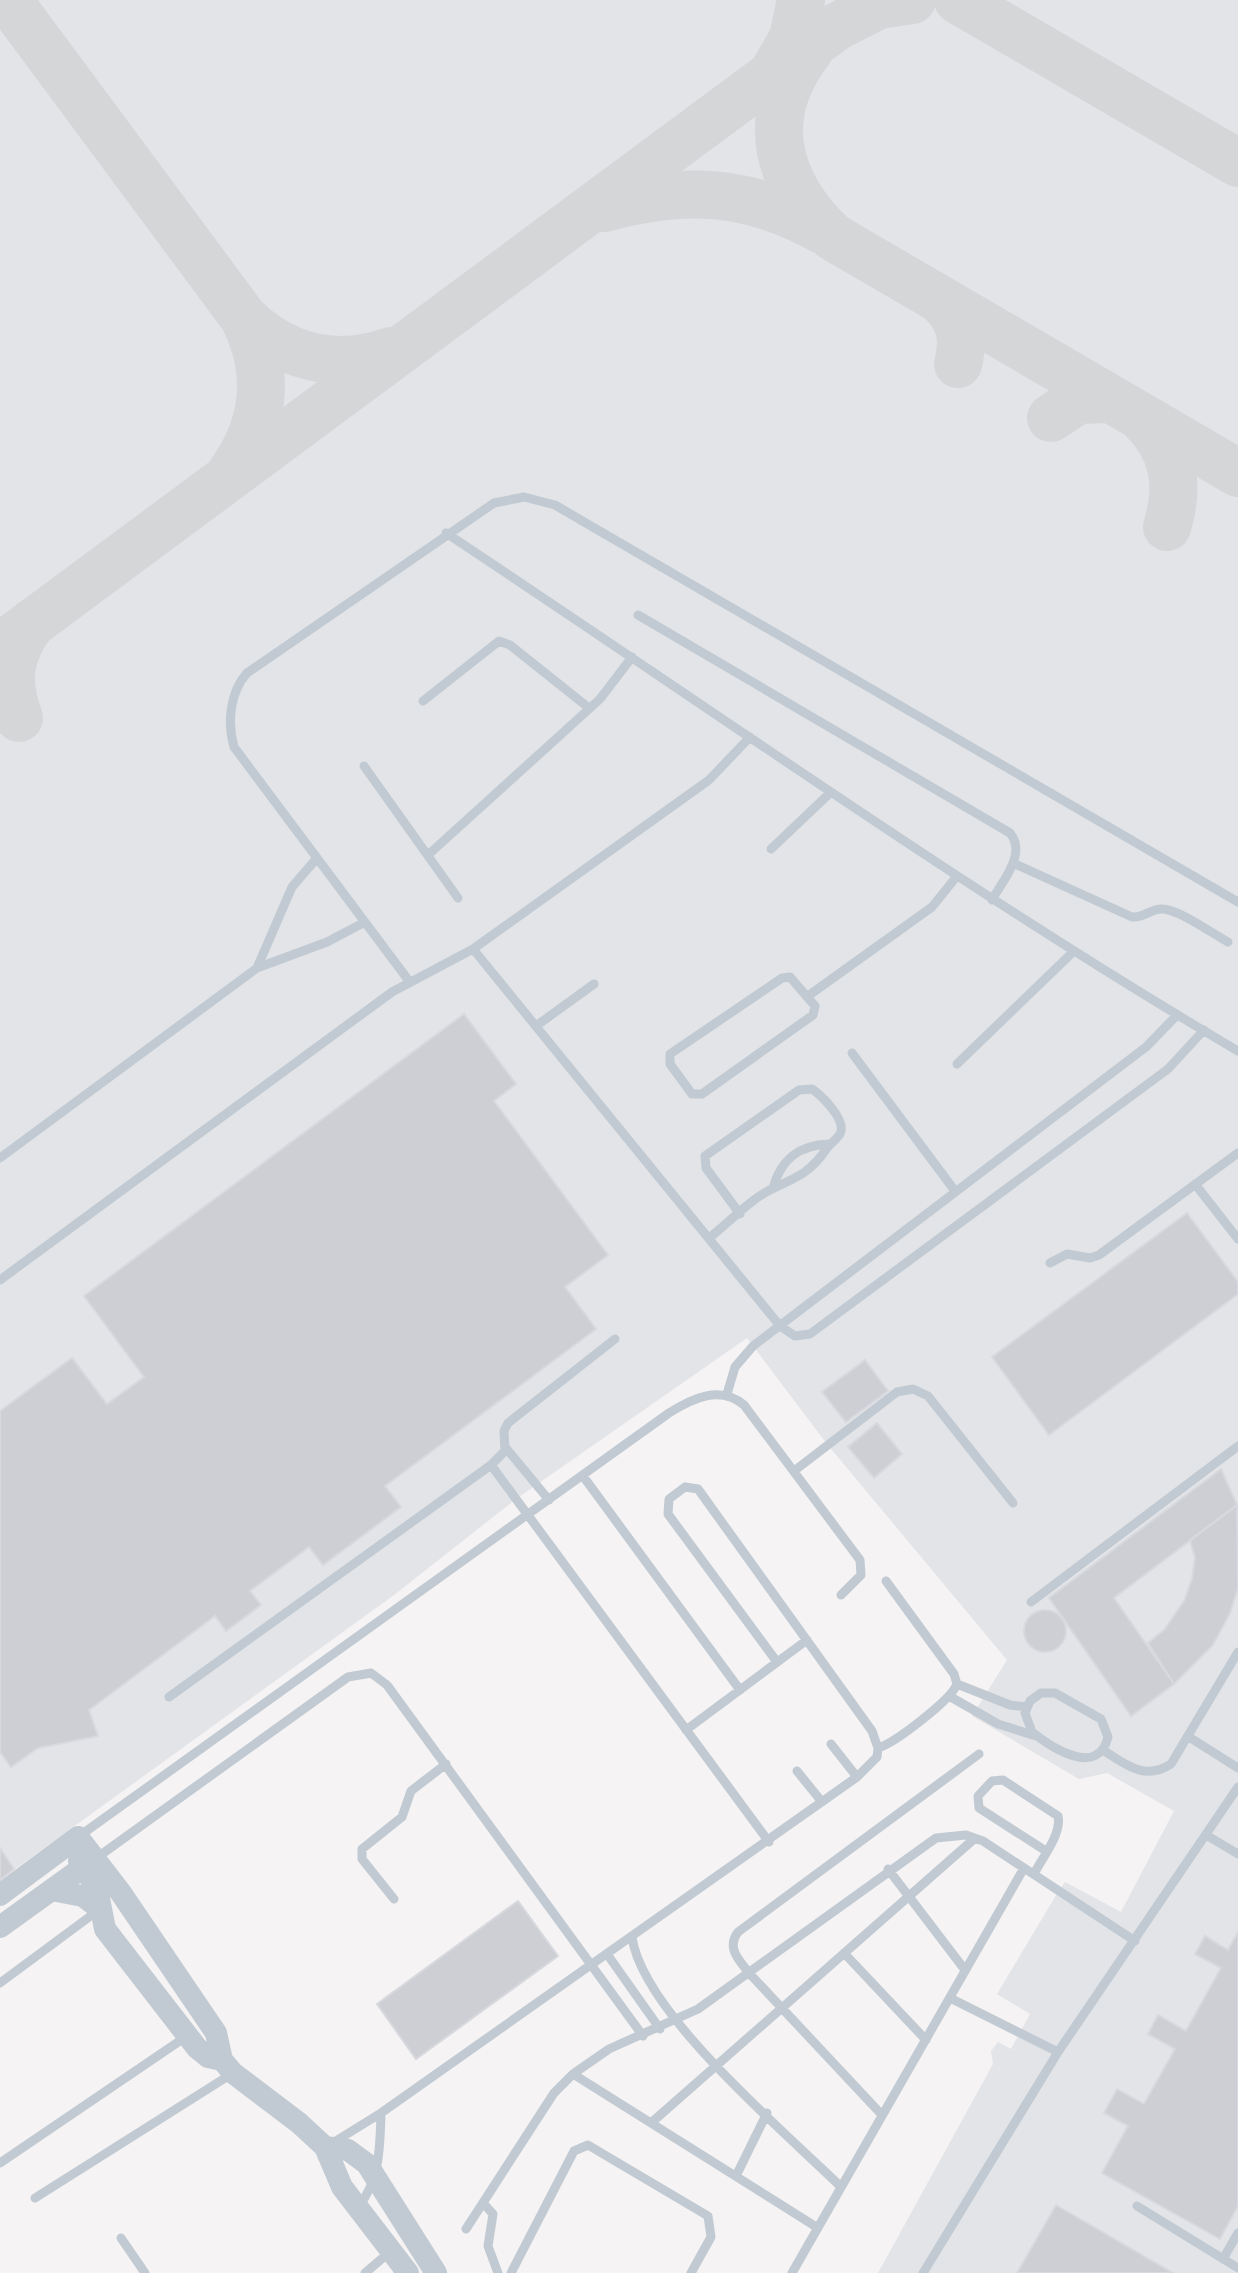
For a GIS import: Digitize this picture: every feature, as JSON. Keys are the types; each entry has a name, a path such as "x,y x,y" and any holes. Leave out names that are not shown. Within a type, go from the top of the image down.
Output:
{"street":[{"path":"0,1895 73,1841 89,1863 121,1893 216,2033 228,2066"},
{"path":"0,1927 89,1863"},
{"path":"89,1863 105,1929 123,1956 187,2036 208,2057 228,2066 325,2147 333,2172 408,2273"},
{"path":"51,1890 83,1896 100,1909"},
{"path":"325,2147 348,2150 375,2176 436,2273"}],"lane":[{"path":"409,981 234,747 230,722 234,693 247,673 446,533 487,507 508,498 539,499 555,505 1238,902"},
{"path":"446,533 992,900 1238,1051"},
{"path":"638,615 1005,830 1016,841 1017,855 992,900"},
{"path":"423,701 490,644 499,641 510,645 589,708"},
{"path":"428,855 611,687 632,657"},
{"path":"0,1280 409,981 473,949 709,780 750,737"},
{"path":"364,766 458,898"},
{"path":"771,849 831,792"},
{"path":"257,968 292,887 317,858"},
{"path":"1013,863 1132,917 1142,917 1158,909 1170,910 1228,942"},
{"path":"808,996 939,901 957,876"},
{"path":"0,1158 257,968 327,942 365,922"},
{"path":"473,949 780,1326 795,1336 810,1334 1168,1069 1204,1030"},
{"path":"957,1064 1073,952"},
{"path":"782,978 794,978 808,996 815,1006 813,1015 702,1094 692,1094 669,1061 670,1054 782,978"},
{"path":"536,1026 594,984"},
{"path":"727,1394 732,1374 742,1358 955,1191 1146,1047 1177,1015"},
{"path":"852,1053 955,1191"},
{"path":"709,1238 740,1214 773,1188 800,1178 822,1157 841,1132 841,1123 816,1091 807,1088 707,1153 704,1160 706,1168 740,1214"},
{"path":"773,1188 783,1164 792,1155 816,1145 829,1144"},
{"path":"1050,1263 1067,1254 1085,1258 1099,1255 1238,1153"},
{"path":"1195,1184 1238,1239"},
{"path":"549,1500 506,1448 504,1431 508,1423 615,1339"},
{"path":"794,1471 897,1392 913,1389 928,1396 1013,1503"},
{"path":"73,1841 679,1406 704,1396 727,1394 744,1405 862,1565 861,1575 841,1595"},
{"path":"169,1697 491,1465 506,1448"},
{"path":"1031,1602 1236,1452"},
{"path":"491,1465 769,1842"},
{"path":"583,1476 740,1690"},
{"path":"325,2147 381,2113 769,1842 872,1765 878,1748 872,1731 698,1489 688,1486 669,1499 668,1514 777,1662"},
{"path":"886,1581 954,1674 957,1684"},
{"path":"686,1730 807,1640"},
{"path":"1103,1750 1130,1768 1156,1771 1178,1758 1238,1652"},
{"path":"89,1863 355,1674 371,1673 387,1685 643,2036"},
{"path":"878,1748 893,1741 949,1696 957,1684"},
{"path":"957,1684 1010,1705 1027,1707"},
{"path":"949,1696 998,1724 1038,1737 1079,1759 1092,1758 1103,1750 1107,1730 1095,1714 1048,1692 1035,1696 1027,1707 1028,1727 1038,1737"},
{"path":"1189,1737 1238,1768"},
{"path":"831,1744 857,1777"},
{"path":"882,2115 749,1973 732,1947 738,1932 979,1754"},
{"path":"394,1899 362,1859 362,1849 402,1817 411,1791 446,1764"},
{"path":"797,1771 822,1802"},
{"path":"1034,1874 1060,1826 1056,1812 1003,1780 992,1781 978,1796 979,1808 1046,1851"},
{"path":"923,2273 1058,2052 1238,1787"},
{"path":"466,2229 554,2093 573,2074 609,2049 675,2022 749,1973 888,1869 936,1838 950,1835 974,1839 1034,1874 1135,1941"},
{"path":"1206,1835 1238,1854"},
{"path":"651,2123 974,1839"},
{"path":"792,2273 1024,1868"},
{"path":"888,1869 965,1970"},
{"path":"0,1983 121,1893"},
{"path":"632,1937 637,1959 675,2022 841,2187"},
{"path":"844,1953 926,2040"},
{"path":"607,1954 660,2029"},
{"path":"950,1998 1058,2052"},
{"path":"0,2163 187,2036"},
{"path":"35,2198 228,2066"},
{"path":"573,2074 818,2228"},
{"path":"358,2207 368,2195 375,2176 381,2113"},
{"path":"736,2176 767,2113"},
{"path":"511,2273 574,2151 588,2145 708,2216 711,2237 691,2273"},
{"path":"483,2203 493,2214 488,2246 498,2273"},
{"path":"1137,2206 1238,2268"},
{"path":"1223,2259 1238,2233"},
{"path":"121,2238 145,2273"},
{"path":"365,2273 391,2251"}],"shaded area":[{"path":"0,0 1238,0 1238,2273 878,2273 993,2064 991,2051 998,2042 1011,2049 1030,2014 997,1994 1058,1892 1065,1882 1121,1912 1174,1811 1107,1773 1079,1779 972,1716 1007,1660 827,1444 747,1338 516,1499 394,1595 0,1880"}],"building":[{"path":"464,1014 516,1084 494,1101 608,1255 565,1287 596,1329 385,1486 401,1507 323,1565 309,1547 250,1591 261,1605 226,1631 215,1616 89,1710 98,1736 38,1748 11,1767 0,1752 0,1411 72,1358 107,1404 144,1377 84,1296"},
{"path":"1187,1213 1238,1282 1238,1294 1049,1435 992,1357"},
{"path":"865,1360 888,1391 846,1422 822,1392"},
{"path":"877,1423 902,1454 874,1478 848,1447"},
{"path":"1221,1469 1237,1505 1114,1598 1174,1684 1131,1716 1049,1598"},
{"path":"1237,1505 1238,1588 1230,1613 1213,1645 1174,1684 1148,1643 1164,1630 1184,1601 1195,1558 1190,1540"},
{"path":"1045,1610 1060,1616 1066,1631 1060,1646 1045,1652 1030,1646 1024,1631 1030,1616"},
{"path":"0,1848 14,1869 0,1880"},
{"path":"518,1901 558,1956 416,2059 377,2004"},
{"path":"1238,1932 1238,2206 1220,2239 1102,2173 1128,2126 1104,2113 1117,2089 1144,2104 1175,2049 1148,2034 1158,2015 1186,2031 1221,1968 1195,1954 1205,1936 1228,1950"},
{"path":"1056,2205 1173,2273 1017,2273"}],"taxiway":[{"path":"8,0 244,318 277,343 312,357 351,359 391,351"},
{"path":"774,71 793,38 801,0"},
{"path":"0,647 836,27 879,5 912,0"},
{"path":"958,0 1238,163"},
{"path":"809,51 793,76 783,100 779,125 780,148 798,194 833,237 1238,473"},
{"path":"604,208 662,196 716,195 768,206 822,230"},
{"path":"939,299 952,313 959,328 961,345 958,364"},
{"path":"232,471 252,434 260,396 258,357 244,318"},
{"path":"1051,418 1078,400 1110,399"},
{"path":"1142,418 1161,442 1171,469 1173,497 1167,527"},
{"path":"19,718 12,692 12,668 19,645 33,622"}]}
